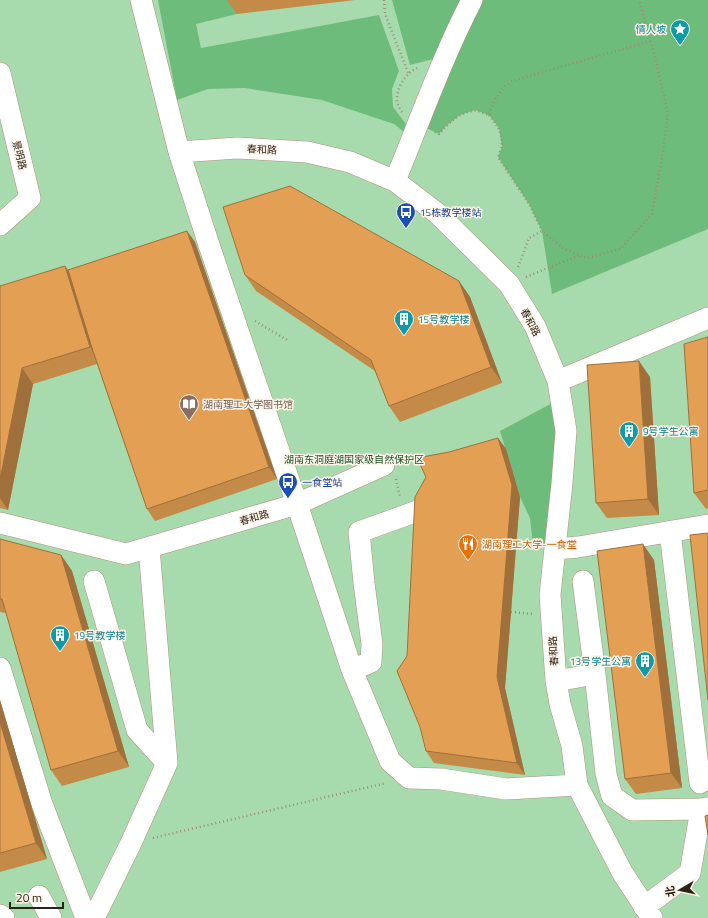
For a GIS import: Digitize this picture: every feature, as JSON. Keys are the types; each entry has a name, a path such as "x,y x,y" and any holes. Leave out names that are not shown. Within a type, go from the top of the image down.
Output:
{"lane":[{"path":"141,0 179,152 209,244 352,670 390,761 409,778 441,779 506,789 577,785 622,872 648,912 690,873 704,816 632,810 612,796 606,774 583,581"},
{"path":"395,181 460,24 472,0"},
{"name":"景明路","path":"0,73 30,198 0,225"},
{"name":"春和路","path":"179,152 237,148 307,152 350,162 395,181 437,213 509,284 535,326 558,380 566,431 556,549 550,595 556,681 560,704 572,746 577,785"},
{"path":"558,380 708,318"},
{"name":"春和路","path":"0,523 126,554 297,504 390,471"},
{"path":"352,670 371,662 372,644 359,532 423,509"},
{"path":"556,549 578,547 708,525"},
{"path":"670,532 700,783"},
{"path":"94,918 131,844 167,763 149,548"},
{"path":"94,580 137,730 167,763"},
{"path":"0,668 42,804 86,918"},
{"path":"556,681 595,674"},
{"path":"39,896 51,918"},
{"path":"0,915 4,918"}],"path":[{"path":"384,0 385,14 409,75"},
{"path":"418,124 439,134 447,125 460,115 475,110 489,116 500,128 502,147 498,157 529,204 542,231 564,249 588,258 620,249 652,214 668,113 651,41 639,0"},
{"path":"489,116 492,107 503,87 512,81 651,41"},
{"path":"509,284 529,238 542,231"},
{"path":"509,284 580,255"},
{"path":"254,320 287,340"},
{"path":"390,471 403,516"},
{"path":"131,844 409,778"}],"green space":[{"name":"湖南东洞庭湖国家级自然保护区","path":"0,0 708,0 708,918 0,918"},
{"path":"158,0 235,0 237,14 196,24 201,48 379,15 399,71 392,89 393,107 406,124 404,132 394,124 322,100 245,88 208,89 177,100"},
{"path":"392,0 460,0 437,58 410,65"},
{"path":"472,0 708,0 708,229 552,294 542,231 529,204 498,157 502,147 499,128 489,115 475,110 460,115 447,125 439,134 418,124"},
{"path":"556,401 557,420 549,545 533,545 530,518 520,497 500,431"}],"building":[{"name":"15号教学楼","path":"290,186 459,281 491,367 389,406 371,360 245,275 223,207"},
{"name":"湖南理工大学图书馆","path":"187,231 269,467 147,509 93,351 68,270"},
{"path":"65,266 90,347 22,368 0,480 0,286"},
{"path":"708,337 708,490 694,493 684,344"},
{"name":"9号学生公寓","path":"639,361 648,499 596,503 587,365"},
{"name":"湖南理工大学-一食堂","path":"498,438 512,485 497,677 517,763 426,751 420,727 397,671 407,656 415,497 426,477 417,458 449,452"},
{"path":"708,533 708,700 690,535"},
{"name":"19号教学楼","path":"0,539 61,555 118,751 51,770 2,599 0,599"},
{"name":"13号学生公寓","path":"643,544 671,773 625,779 597,551"},
{"path":"0,722 36,843 0,853"},
{"path":"708,815 708,835 705,816"}],"place":[{"name":"情人坡","path":"680,46"},
{"name":"15栋教学楼站","path":"406,229"},
{"name":"15号教学楼","path":"404,336"},
{"name":"湖南理工大学图书馆","path":"189,421"},
{"name":"9号学生公寓","path":"629,448"},
{"name":"一食堂站","path":"288,499"},
{"name":"湖南理工大学-一食堂","path":"468,561"},
{"name":"19号教学楼","path":"60,652"},
{"name":"13号学生公寓","path":"645,678"}]}
